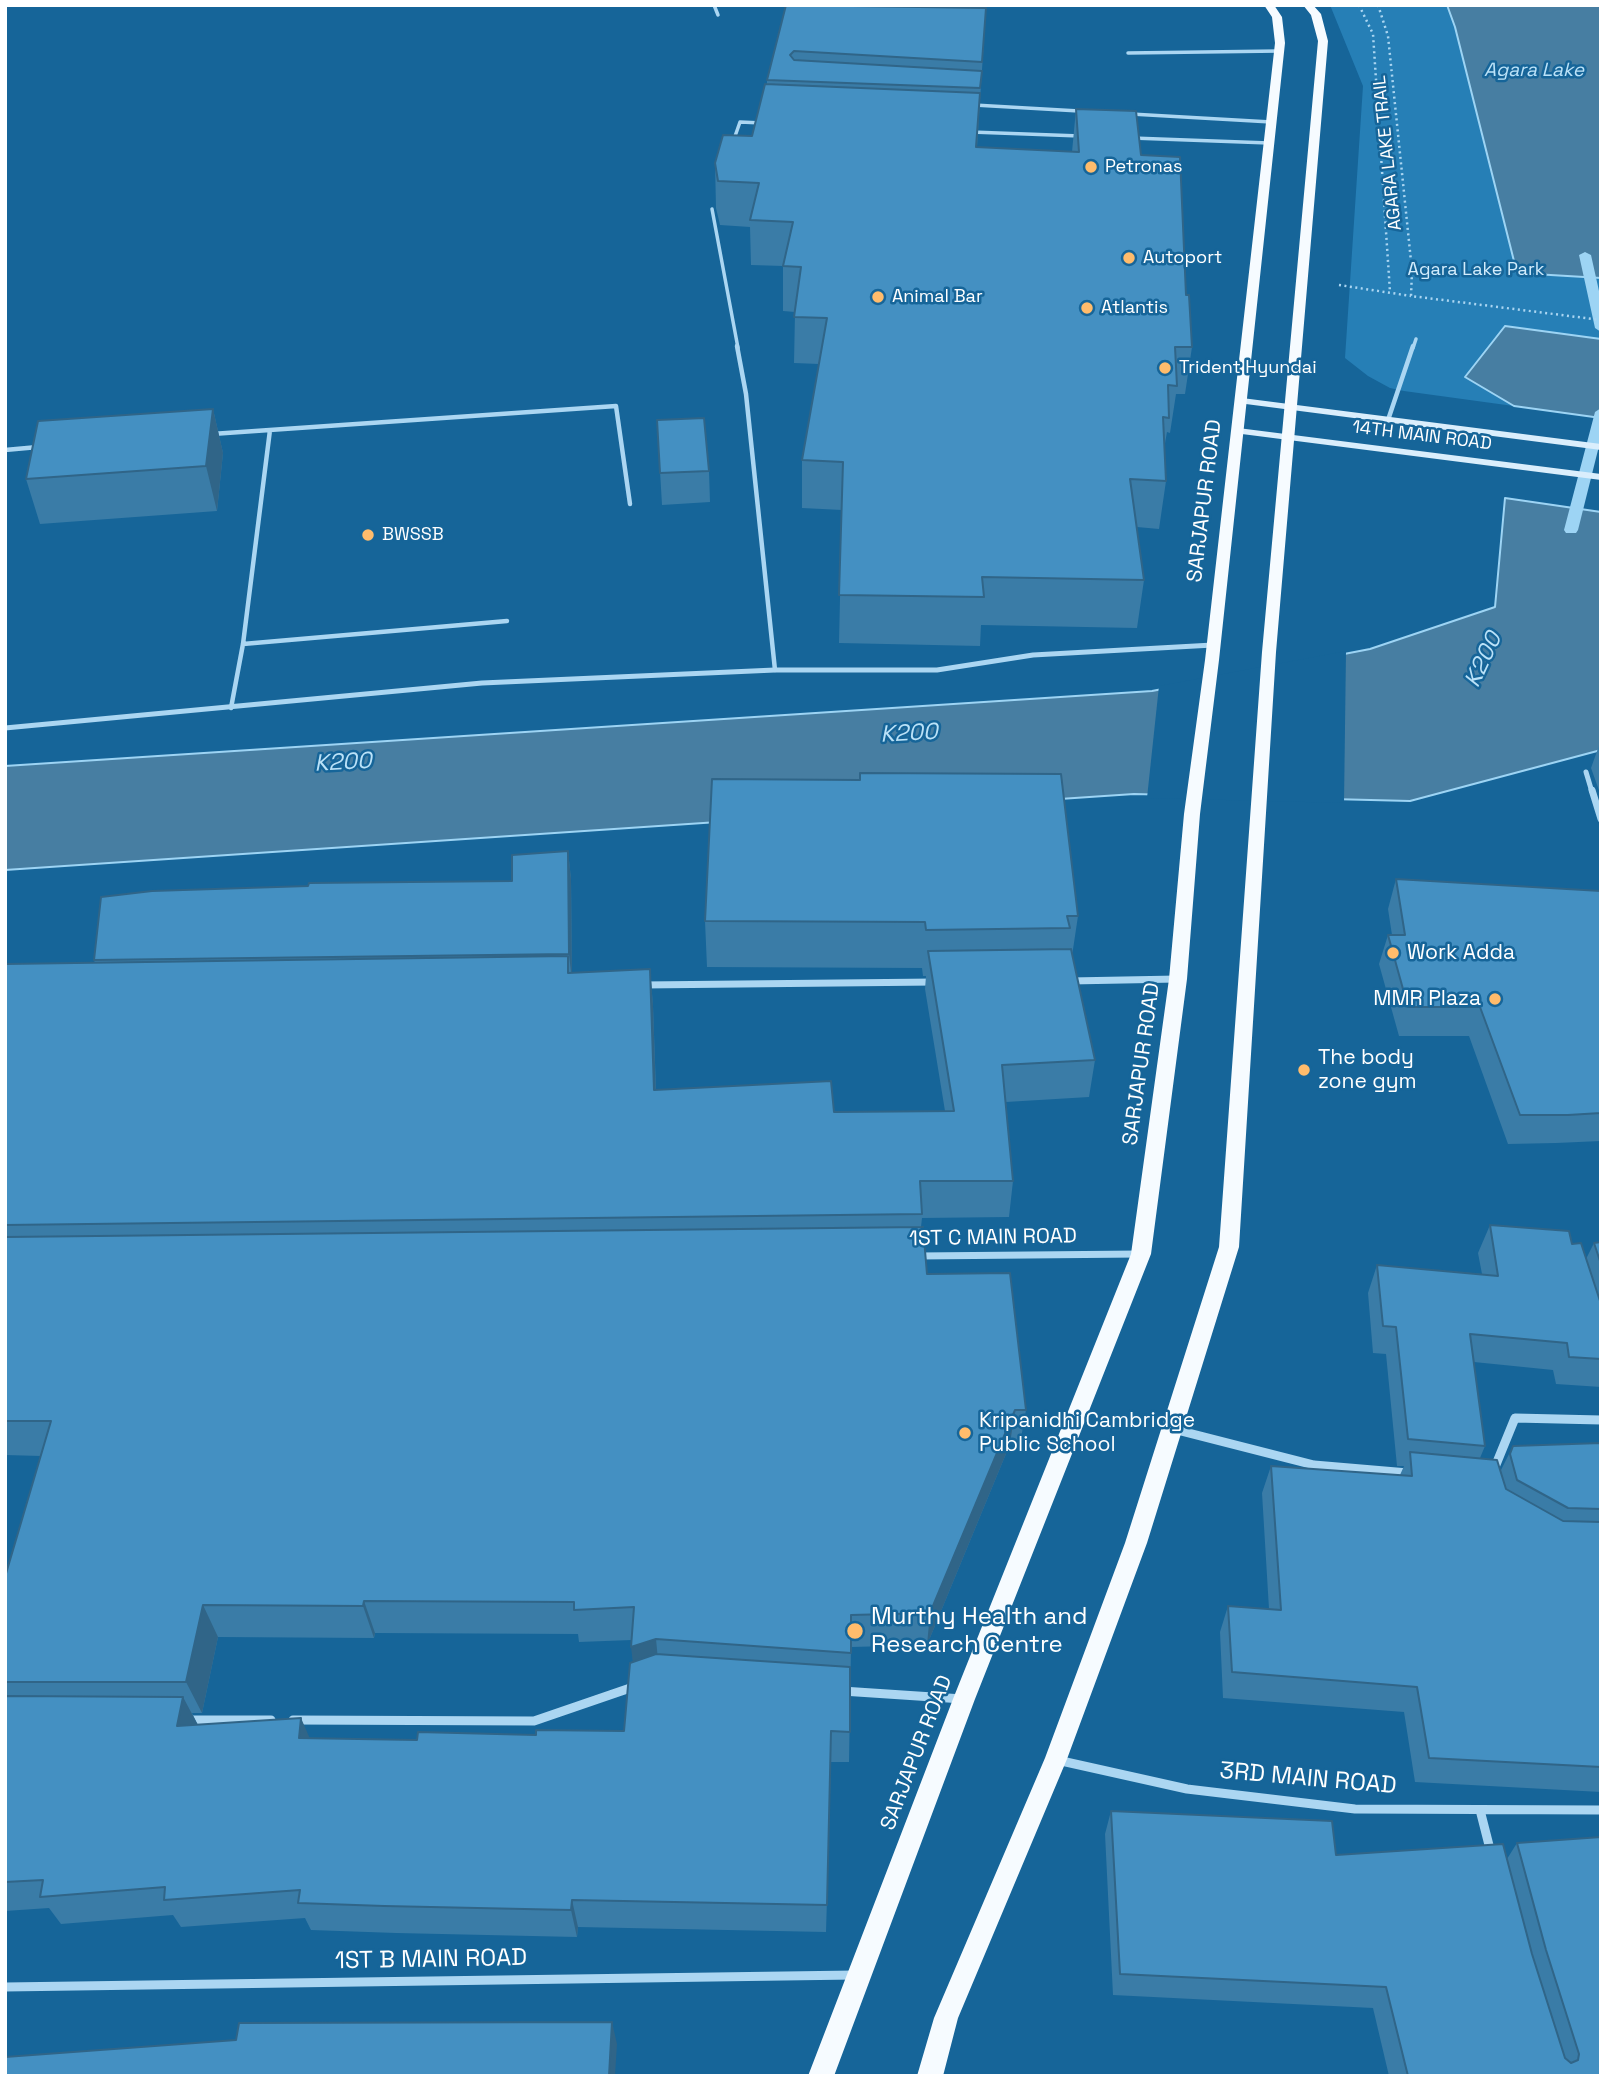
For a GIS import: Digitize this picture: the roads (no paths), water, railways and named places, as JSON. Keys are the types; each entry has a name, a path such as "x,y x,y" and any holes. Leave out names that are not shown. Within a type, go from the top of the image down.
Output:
{"main road":[{"name":"SARJAPUR ROAD","path":"821,2076 964,1699 1141,1254 1178,979 1192,814 1213,652 1279,51 1277,17 1269,5"},
{"path":"930,2076 946,2018 1056,1759 1136,1544 1229,1247 1269,652 1292,408 1300,280 1324,41 1315,14 1308,5"},
{"name":"14TH MAIN ROAD","path":"1241,401 1601,447"},
{"name":"14TH MAIN ROAD","path":"1238,431 1601,477"}],"street":[{"path":"5,728 482,683 775,670 937,670 1034,655 1213,652"},
{"path":"1586,772 1601,819"},
{"path":"1067,981 1178,979"},
{"path":"637,986 942,982"},
{"name":"1ST C MAIN ROAD","path":"906,1256 1141,1254"},
{"path":"1489,1480 1515,1418 1601,1420"},
{"path":"1172,1429 1314,1465 1422,1474"},
{"path":"172,1720 534,1721 647,1683"},
{"path":"825,1689 964,1699"},
{"name":"3RD MAIN ROAD","path":"1056,1759 1187,1789 1355,1810 1601,1810"},
{"path":"1480,1810 1493,1860"},
{"name":"1ST B MAIN ROAD","path":"5,1987 858,1975"}],"lane":[{"path":"714,5 718,15"},
{"path":"1128,53 1279,51"},
{"path":"971,104 1080,111"},
{"path":"1121,113 1271,122"},
{"path":"732,144 740,122 768,124"},
{"path":"963,131 1088,136"},
{"path":"1130,138 1269,143"},
{"path":"712,209 746,394 775,670"},
{"path":"1388,420 1416,340"},
{"path":"201,435 615,406 631,504"},
{"path":"231,708 243,644 270,430"},
{"path":"5,450 47,446"},
{"path":"243,644 507,621"}],"water":[{"name":"Agara Lake","path":"1447,5 1601,5 1601,278 1517,273 1455,27"},
{"path":"1505,326 1601,339 1601,418 1514,406 1465,377"},
{"path":"1505,498 1601,512 1601,750 1410,801 1134,794 5,870 5,766 1152,691 1370,649 1495,607"}],"waterway":[{"name":"K200","path":"1585,255 1601,328"},
{"name":"K200","path":"1571,530 1601,412"}],"place":[{"name":"Petronas","path":"1091,167"},
{"name":"Autoport","path":"1129,258"},
{"name":"Animal Bar","path":"878,297"},
{"name":"Atlantis","path":"1087,308"},
{"name":"Trident Hyundai","path":"1165,368"},
{"name":"BWSSB","path":"368,535"},
{"name":"Work Adda","path":"1393,953"},
{"name":"MMR Plaza","path":"1495,999"},
{"name":"The body zone gym","path":"1304,1070"},
{"name":"Kripanidhi Cambridge Public School","path":"965,1433"},
{"name":"Murthy Health and Research Centre","path":"855,1631"}],"park label":[{"name":"Agara Lake Park","path":"1476,270"}]}
